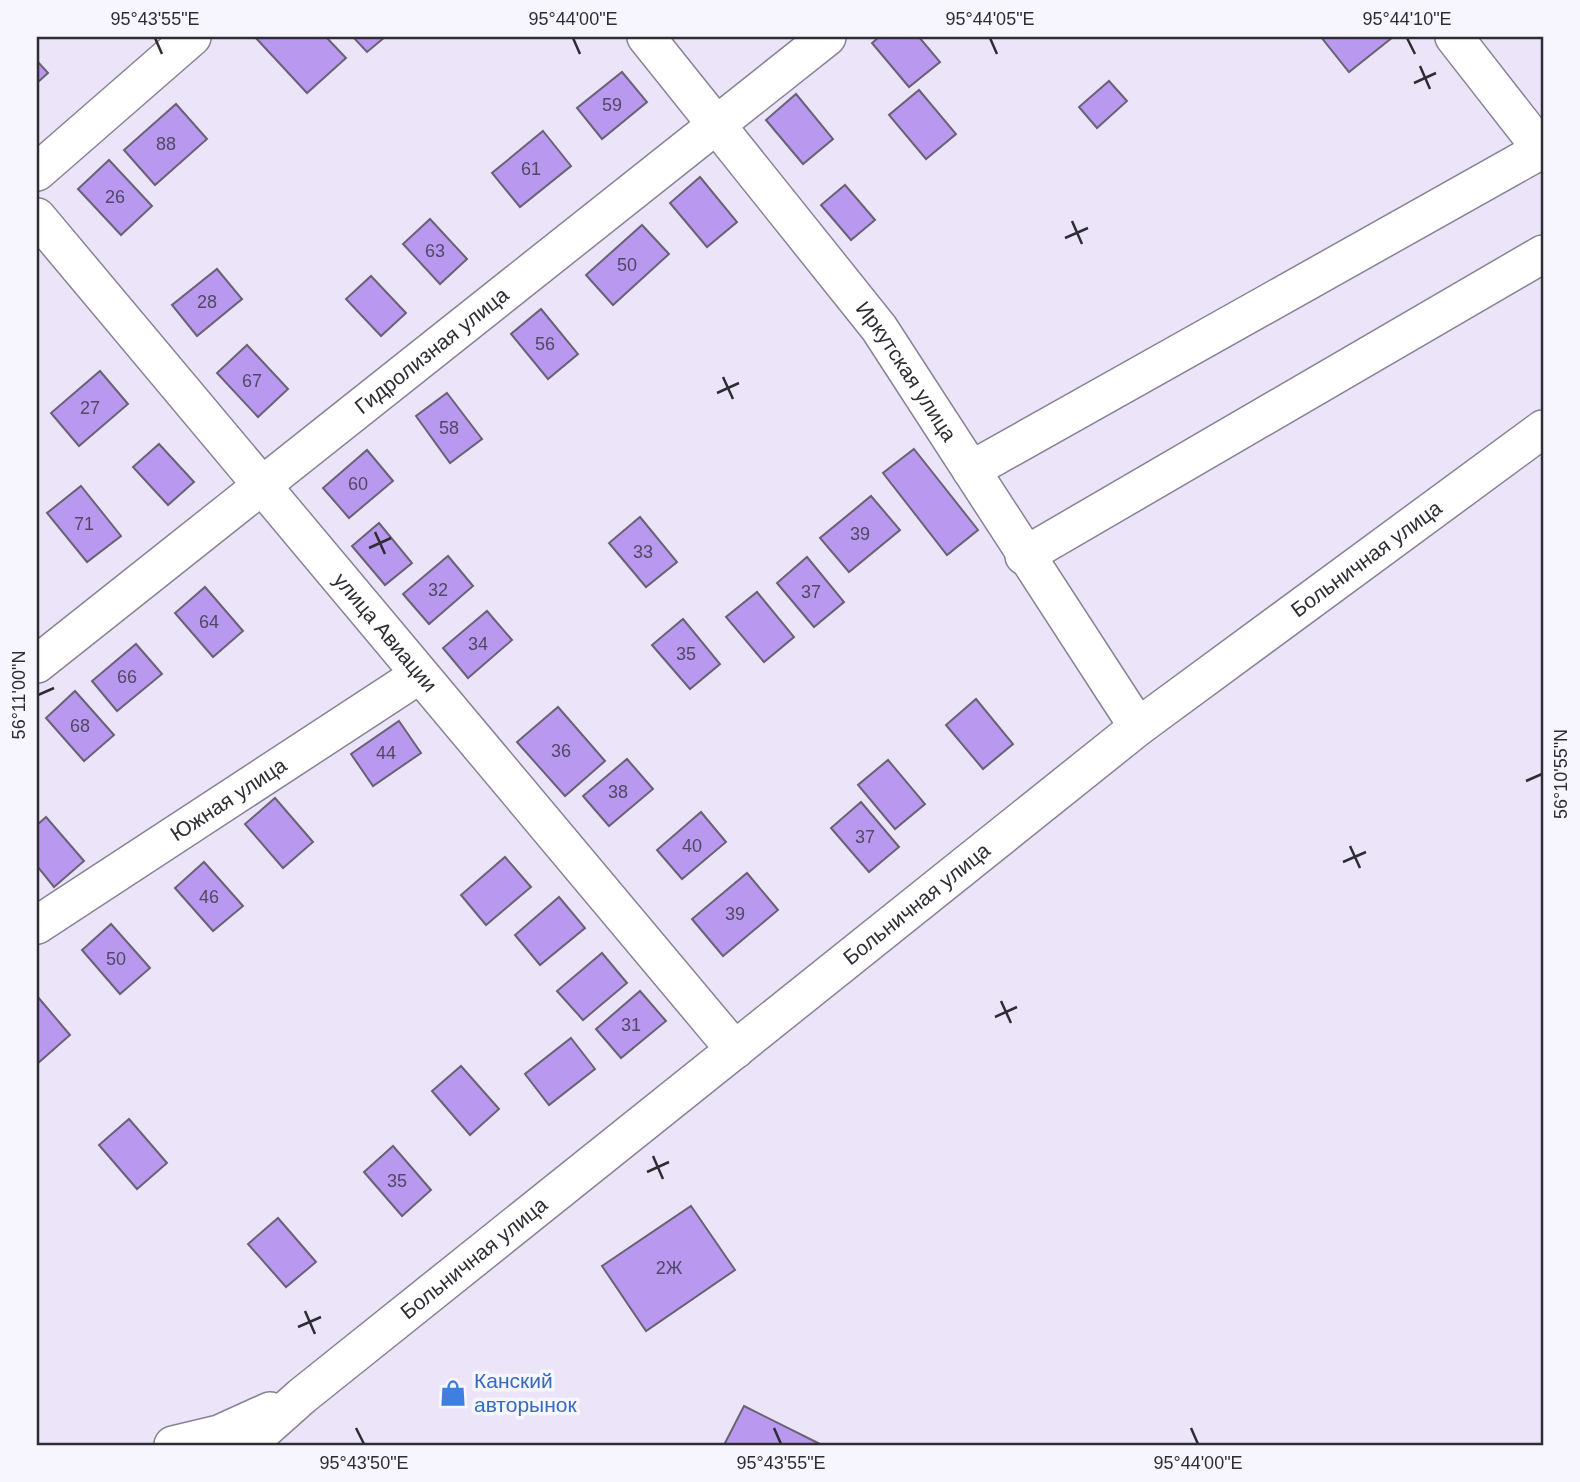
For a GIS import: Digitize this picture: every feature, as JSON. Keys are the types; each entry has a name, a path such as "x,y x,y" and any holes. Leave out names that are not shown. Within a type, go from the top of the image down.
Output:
{"street":[{"path":"37,172 192,37"},
{"name":"Иркутская улица","path":"646,37 878,328 1024,556 1138,727"},
{"name":"Гидролизная улица","path":"37,664 827,37"},
{"path":"971,470 1543,150 1454,37"},
{"name":"улица Авиации","path":"37,216 735,1050"},
{"path":"1024,556 1543,254"},
{"name":"Больничная улица","path":"302,1396 1138,727 1543,429"},
{"name":"Южная улица","path":"37,925 419,675"},
{"path":"173,1445 219,1434 302,1396"},
{"path":"247,1445 302,1396"}],"building":[{"path":"255,37 326,37 346,58 307,93"},
{"path":"353,37 385,37 367,52"},
{"path":"879,37 919,37 940,62 909,87 872,43"},
{"path":"1321,37 1393,37 1349,72"},
{"path":"37,61 48,73 37,83"},
{"path":"622,72 647,102 602,139 577,108"},
{"path":"1109,81 1127,101 1097,128 1079,107"},
{"path":"919,90 956,134 926,159 889,115"},
{"path":"796,94 833,139 803,164 766,120"},
{"path":"176,104 207,139 155,185 124,150"},
{"path":"543,131 571,166 520,207 492,173"},
{"path":"109,160 152,206 121,235 78,189"},
{"path":"700,177 737,222 707,247 670,203"},
{"path":"845,185 875,220 851,240 821,205"},
{"path":"430,219 467,259 440,284 403,244"},
{"path":"642,225 669,254 613,305 586,275"},
{"path":"217,269 242,299 197,336 172,305"},
{"path":"371,276 406,313 381,336 346,299"},
{"path":"541,309 578,354 548,379 511,334"},
{"path":"247,345 288,389 258,417 217,373"},
{"path":"100,371 128,404 79,446 51,413"},
{"path":"447,393 482,439 450,463 416,416"},
{"path":"159,444 194,482 168,505 133,467"},
{"path":"914,449 978,530 947,555 883,473"},
{"path":"367,450 393,481 349,518 323,488"},
{"path":"81,486 121,536 87,562 47,513"},
{"path":"871,496 900,530 849,572 820,538"},
{"path":"640,517 677,562 646,587 609,543"},
{"path":"379,523 412,563 385,585 352,546"},
{"path":"448,556 473,586 429,624 403,594"},
{"path":"807,557 844,602 814,627 777,583"},
{"path":"205,587 243,631 213,657 175,613"},
{"path":"757,592 794,637 764,662 726,617"},
{"path":"487,611 512,640 468,678 443,648"},
{"path":"683,619 720,664 690,689 652,645"},
{"path":"136,644 162,674 117,711 92,681"},
{"path":"75,691 114,735 84,761 46,718"},
{"path":"976,699 1013,744 983,769 946,725"},
{"path":"558,707 605,761 565,796 517,742"},
{"path":"399,721 421,753 373,786 351,754"},
{"path":"627,759 653,789 609,826 583,796"},
{"path":"888,760 925,804 895,829 858,785"},
{"path":"275,798 313,842 283,868 245,824"},
{"path":"861,802 899,847 869,872 831,828"},
{"path":"701,812 726,842 682,879 657,850"},
{"path":"46,817 84,861 54,887 37,866 37,825"},
{"path":"505,857 531,887 486,925 461,895"},
{"path":"204,862 243,906 213,931 175,888"},
{"path":"747,873 778,910 723,956 692,919"},
{"path":"559,897 585,928 540,965 515,935"},
{"path":"111,924 150,968 120,994 82,950"},
{"path":"602,953 627,983 583,1020 557,991"},
{"path":"640,991 666,1021 621,1058 596,1029"},
{"path":"37,996 70,1035 37,1064"},
{"path":"571,1038 595,1069 549,1105 525,1074"},
{"path":"461,1066 499,1109 470,1135 432,1091"},
{"path":"129,1119 167,1163 137,1189 99,1145"},
{"path":"393,1146 431,1190 402,1216 364,1172"},
{"path":"691,1206 735,1270 646,1331 602,1266"},
{"path":"278,1218 316,1262 286,1287 248,1244"},
{"path":"744,1406 822,1445 724,1445"}],"place":[{"name":"Канский авторынок","path":"453,1393"}]}
